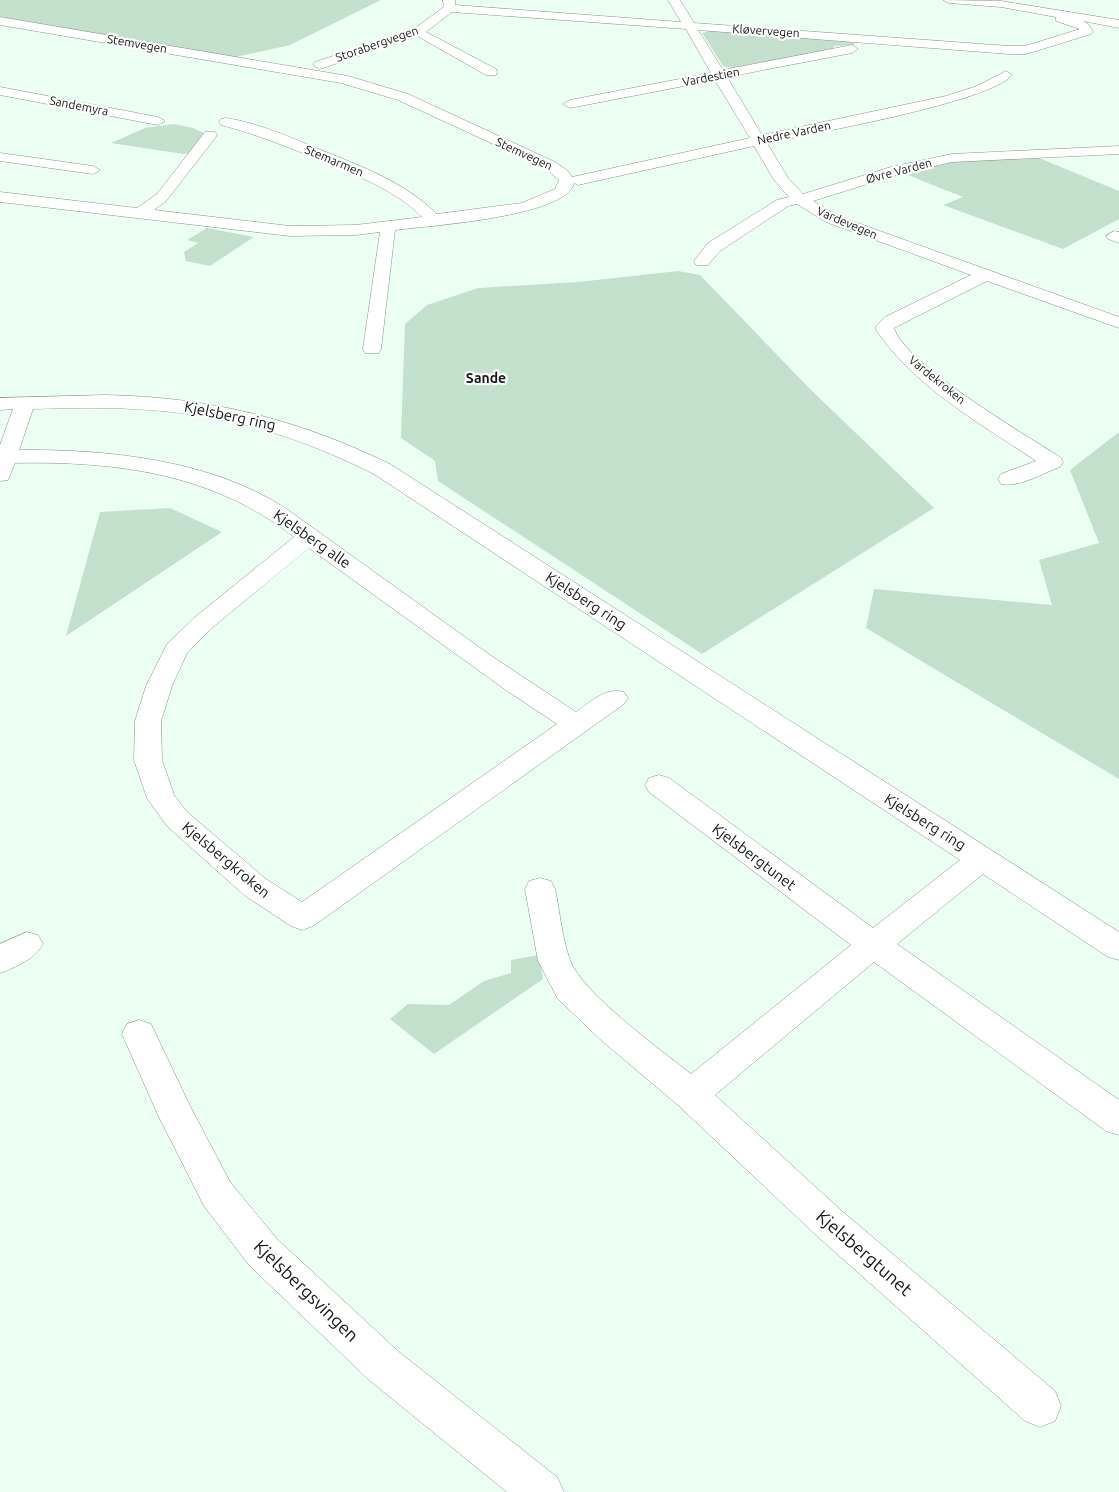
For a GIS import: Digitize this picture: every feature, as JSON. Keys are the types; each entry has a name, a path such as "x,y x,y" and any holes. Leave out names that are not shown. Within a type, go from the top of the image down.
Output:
{"street":[{"name":"Vardevegen","path":"674,0 782,180 799,199 832,218 983,276 1119,323"},
{"path":"949,0 1001,4 1119,24"},
{"name":"Kløvervegen","path":"450,4 689,26 1009,50 1026,50 1087,31 1085,26 1060,19"},
{"name":"Storabergvegen","path":"319,65 418,32 450,4"},
{"name":"Stemvegen","path":"0,21 343,79 403,97 562,171 567,181 561,192 534,205 356,230 290,231 0,197"},
{"path":"418,32 491,72"},
{"name":"Vardestien","path":"570,104 852,49"},
{"name":"Nedre Varden","path":"578,180 950,100 982,89 1006,75"},
{"name":"Sandemyra","path":"0,91 158,121"},
{"name":"Stemarmen","path":"226,122 258,129 367,175 414,200 433,219"},
{"path":"139,214 162,197 210,135"},
{"name":"Øvre Varden","path":"702,261 714,247 772,208 872,177 952,158 1119,150"},
{"path":"0,157 93,170"},
{"path":"372,349 388,232 385,227"},
{"name":"Vardekroken","path":"983,276 892,320 885,326 885,330 897,347 924,373 963,402 1052,462 1009,479"},
{"name":"Kjelsberg ring","path":"0,404 88,400 180,405 239,415 276,424 348,452 382,469 1119,948"},
{"path":"4,466 25,403"},
{"name":"Kjelsberg alle","path":"4,466 44,456 106,460 144,465 192,476 252,499 356,570 495,671 576,724"},
{"name":"Kjelsbergkroken","path":"308,537 204,622 176,650 158,686 148,721 148,760 162,798 177,819 255,887 302,918 615,698"},
{"name":"Kjelsbergtunet","path":"660,785 803,894 876,944 1119,1120"},
{"path":"691,1095 770,1027 983,858"},
{"name":"Kjelsbergtunet","path":"540,890 554,961 570,990 613,1030 691,1095 830,1224 1040,1406"},
{"path":"0,960 27,944"},
{"name":"Kjelsbergsvingen","path":"139,1034 176,1115 217,1194 262,1252 384,1366 542,1492"}],"green space":[{"path":"0,0 381,0 290,45 236,57 0,18"},
{"path":"713,30 853,40 854,45 834,46 833,52 737,69 723,66 702,33"},
{"path":"174,124 193,128 208,135 191,153 183,154 111,143 145,128"},
{"path":"1034,156 1119,191 1119,219 1063,249 943,205 963,197 905,174 958,160"},
{"path":"207,228 254,237 210,266 186,261 184,252 198,243 187,240"},
{"path":"678,271 700,275 810,389 934,508 702,654 438,481 435,461 401,438 405,324 427,305 478,288 578,282"},
{"path":"1119,432 1119,779 866,628 874,589 1052,605 1039,560 1099,543 1070,470"},
{"path":"170,508 222,532 66,636 100,512"},
{"path":"539,955 543,979 434,1054 390,1019 408,1004 449,1005 484,981 511,973 511,960"}],"district":[{"name":"Sande","path":"486,378"}]}
